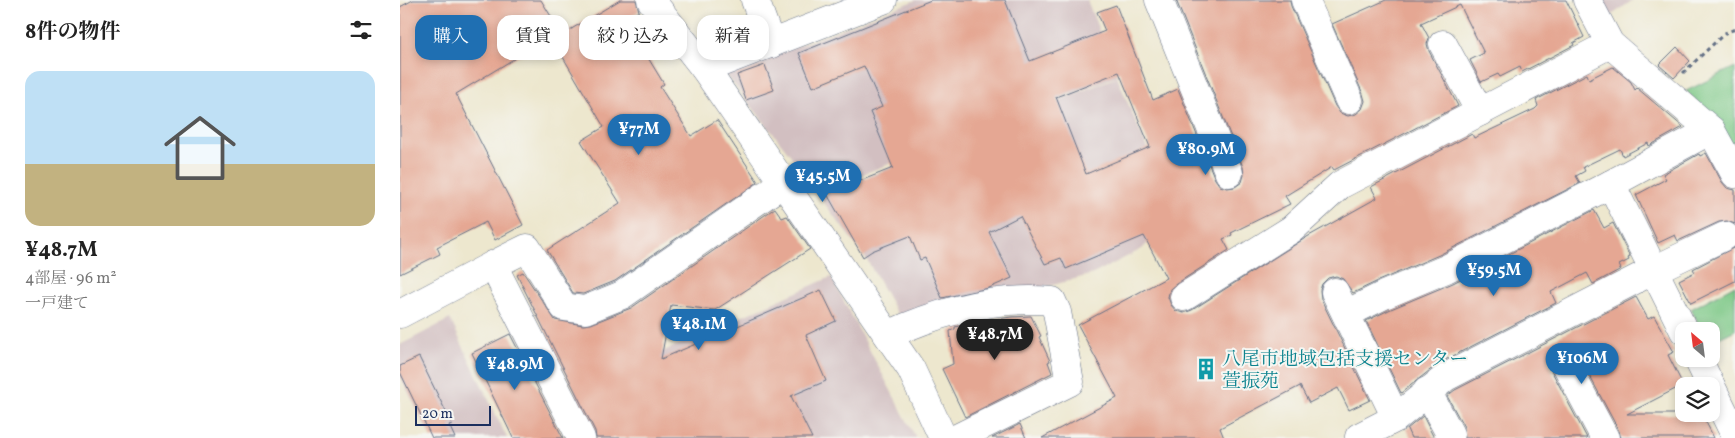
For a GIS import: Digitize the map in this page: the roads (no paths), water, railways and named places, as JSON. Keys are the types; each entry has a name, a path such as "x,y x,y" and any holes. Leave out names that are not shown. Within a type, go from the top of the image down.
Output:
{"street":[{"path":"651,0 706,69 911,369 943,438"},
{"path":"755,0 772,44"},
{"path":"706,69 883,0"},
{"path":"1159,0 1229,173"},
{"path":"1305,0 1349,100"},
{"path":"1587,0 1610,44 1711,130 1735,174"},
{"path":"1444,44 1480,112"},
{"path":"1184,298 1292,229 1340,185 1610,44"},
{"path":"1396,418 1340,303 1384,295 1446,269 1711,130"},
{"path":"400,314 527,248 564,307 585,310 622,295 783,183"},
{"path":"1611,184 1680,322"},
{"path":"1359,437 1396,418 1446,376 1725,236"},
{"path":"493,265 580,438"},
{"path":"888,335 916,322 981,305 1032,299 1052,300 1057,312 1070,382 957,438"},
{"path":"1564,361 1605,438"},
{"path":"1427,391 1450,434"},
{"path":"1720,404 1735,435"}],"place":[{"name":"八尾市地域包括支援センター 萱振苑","path":"1206,369"}]}
